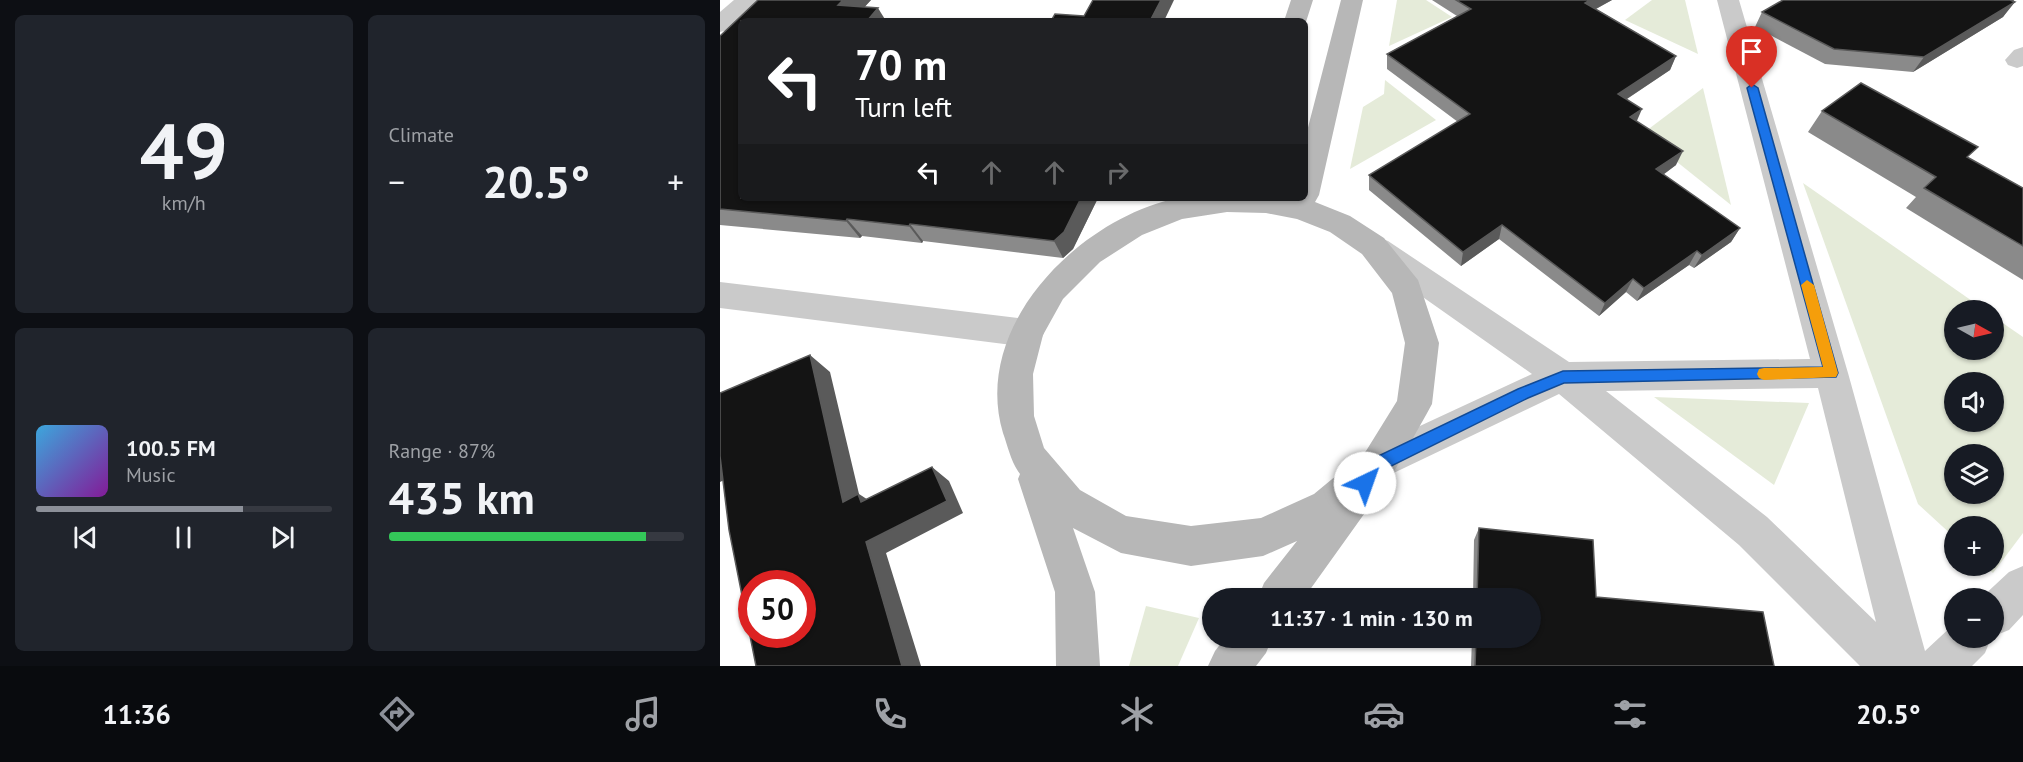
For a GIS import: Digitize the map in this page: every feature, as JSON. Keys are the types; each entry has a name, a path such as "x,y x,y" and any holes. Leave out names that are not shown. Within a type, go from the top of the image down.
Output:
{"main road":[{"path":"1297,18 1302,0"},
{"path":"1308,183 1352,0"},
{"path":"1078,666 1076,592 1016,416 1016,374 1027,333 1052,290 1089,254 1141,223 1178,209 1222,201"},
{"path":"1247,201 1285,201"},
{"path":"1286,588 1379,464 1414,404 1422,343 1407,290 1373,246 1306,201"},
{"path":"1029,457 1065,503 1121,534 1191,546 1263,537 1328,507 1379,464"},
{"path":"1230,666 1244,648"}],"street":[{"path":"720,25 747,0"},
{"path":"1728,0 1831,373 1908,666"},
{"path":"1373,246 1563,377 1753,531 1890,666"},
{"path":"720,295 1027,333"},
{"path":"1379,464 1523,393 1563,377 1831,373"},
{"path":"2004,605 2023,586"},
{"path":"1941,666 1960,648"}],"green space":[{"path":"1397,0 1426,0 1452,17 1389,46"},
{"path":"1652,0 1685,0 1698,54 1625,20"},
{"path":"1385,80 1436,120 1350,169 1363,107 1384,94"},
{"path":"1703,88 1731,205 1642,134"},
{"path":"1803,183 1971,300 1944,300 1944,360 2004,360 2004,324 2023,337 2023,533 2004,558 2004,516 1944,516 1944,528 1918,504"},
{"path":"1654,397 1809,403 1774,485"},
{"path":"1146,606 1199,618 1178,666 1129,666"}],"building":[{"path":"758,0 843,0 838,5 878,8 870,18 739,18"},
{"path":"1093,0 1161,0 1152,18 1053,18 1055,14 1084,16"},
{"path":"1456,0 1590,0 1585,3 1676,56 1618,94 1642,109 1630,117 1683,151 1656,169 1740,228 1702,255 1697,251 1644,288 1633,279 1605,303 1502,225 1463,252 1369,175 1470,114 1387,54 1471,9"},
{"path":"1783,0 2010,0 2015,2 1924,57 1834,49 1762,12"},
{"path":"738,19 738,201 1080,201 1064,232 1054,241 910,224 909,226 720,209 720,36"},
{"path":"1861,83 1978,147 1967,157 2023,188 2023,246 1924,188 1936,177 1822,111"},
{"path":"810,355 843,502 858,494 861,502 932,467 947,501 866,542 902,666 756,666 752,648 816,648 816,570 738,570 738,575 729,530 720,456 720,393"},
{"path":"1479,528 1593,540 1596,597 1763,612 1774,666 1475,666 1476,648 1541,648 1541,588 1477,588"}],"slow traffic":[{"path":"1764,374 1831,373 1807,285"}],"route":[{"path":"1365,483 1379,464 1523,393 1563,377 1831,373 1752,88"}]}
